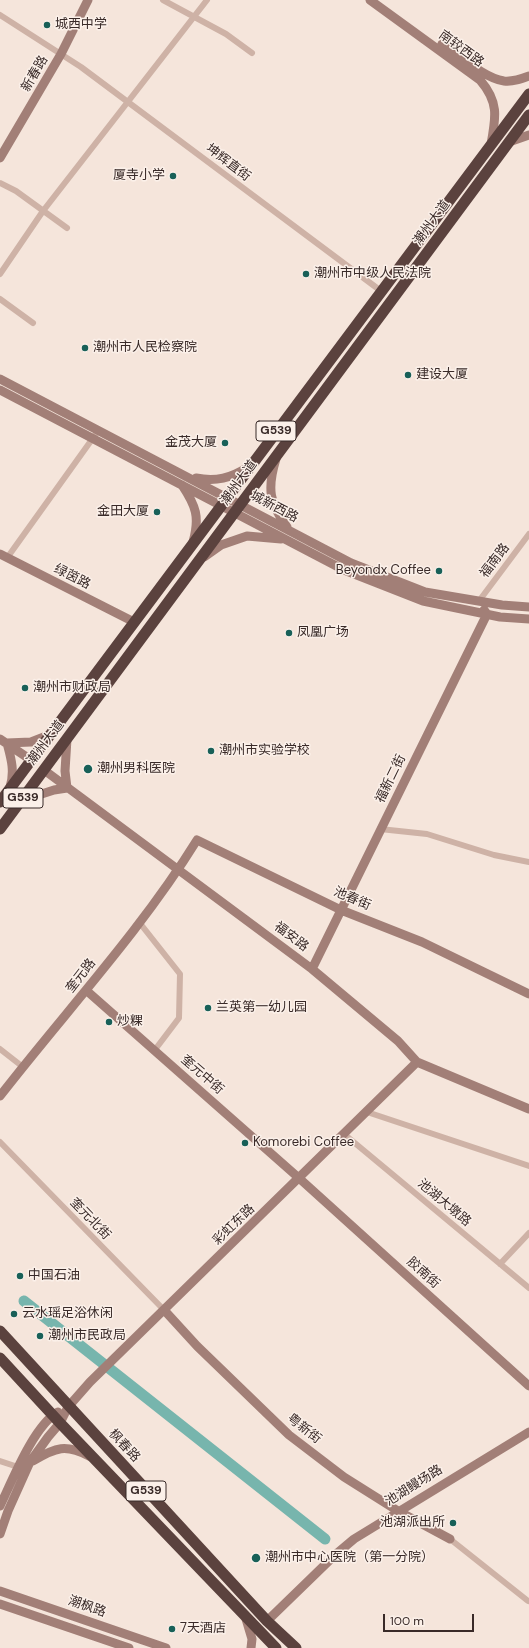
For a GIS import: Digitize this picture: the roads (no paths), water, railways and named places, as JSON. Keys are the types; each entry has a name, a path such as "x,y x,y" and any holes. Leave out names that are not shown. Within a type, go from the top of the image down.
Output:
{"highway":[{"name":"潮州大道","path":"0,802 28,758 49,735 529,94"},
{"name":"潮州大道","path":"0,829 529,115"},
{"name":"枫春路","path":"0,1331 68,1407 267,1621 296,1648"},
{"name":"G539","path":"0,1358 60,1424 246,1619 276,1648"}],"street":[{"name":"新春路","path":"0,158 62,54 88,0"},
{"path":"163,0 194,15 215,30 226,34 252,53"},
{"path":"0,274 43,211 207,0"},
{"name":"南较西路","path":"370,0 480,80 489,90 495,104 496,116 491,144"},
{"name":"南较西路","path":"380,0 495,78 505,81 514,81 529,76"},
{"name":"坤辉直街","path":"0,15 62,54 381,291"},
{"path":"508,143 529,134"},
{"path":"0,183 16,190 68,228"},
{"path":"0,299 33,323"},
{"name":"城新西路","path":"0,379 181,484 224,501 289,530 351,563 425,592 529,607"},
{"name":"城新西路","path":"0,390 188,477 224,501"},
{"path":"3,556 96,435"},
{"path":"277,456 269,486 272,501 279,516 289,530"},
{"path":"188,477 208,480 222,480 235,475 249,466"},
{"path":"181,484 191,499 196,512 198,525 194,542"},
{"name":"城新西路","path":"238,508 287,540 344,570 423,601 487,614 529,619"},
{"name":"福南路","path":"479,601 529,534"},
{"path":"202,558 221,545 247,536 287,540"},
{"name":"绿茵路","path":"3,556 134,622"},
{"path":"479,601 487,614"},
{"name":"福新二街","path":"312,969 487,614"},
{"path":"3,741 31,742 49,735"},
{"path":"20,801 54,790 67,788 65,771 67,739"},
{"path":"3,741 28,758"},
{"path":"3,741 13,767 13,776 10,788"},
{"name":"福安路","path":"44,770 312,969 398,1041 417,1062 529,1109"},
{"path":"380,829 427,834 494,855 529,862"},
{"name":"池春街","path":"179,869 196,840 341,910 422,942 529,994"},
{"name":"奎元路","path":"0,1096 23,1066 87,991 179,869"},
{"path":"138,922 180,974 179,1018 154,1051"},
{"name":"奎元中街","path":"87,991 300,1179"},
{"path":"0,1049 23,1066"},
{"name":"彩虹东路","path":"68,1407 90,1382 300,1179 417,1062"},
{"path":"367,1112 529,1166"},
{"name":"池湖大墩路","path":"344,1134 529,1288"},
{"name":"奎元北街","path":"0,1142 165,1310"},
{"name":"胶南街","path":"300,1179 529,1386"},
{"path":"500,1264 529,1233"},
{"name":"粤新街","path":"165,1310 197,1346 289,1435 344,1477 398,1511 450,1539"},
{"path":"0,1506 18,1467 41,1428 53,1415 68,1407"},
{"path":"0,1534 8,1511 30,1462 48,1437 60,1424 68,1407"},
{"name":"池湖鳗场路","path":"267,1621 349,1543 398,1511 529,1432"},
{"path":"30,1462 57,1449 75,1449 94,1458"},
{"path":"0,1461 18,1467"},
{"path":"450,1539 528,1600"},
{"name":"潮枫路","path":"0,1591 166,1648"},
{"name":"潮枫路","path":"0,1604 129,1648"},
{"path":"246,1619 252,1639 251,1648"}],"waterway":[{"path":"24,1301 325,1539"}],"place":[{"name":"城西中学","path":"47,25"},
{"name":"厦寺小学","path":"173,176"},
{"name":"潮州市中级人民法院","path":"306,274"},
{"name":"潮州市人民检察院","path":"85,348"},
{"name":"建设大厦","path":"408,375"},
{"name":"金茂大厦","path":"225,443"},
{"name":"金田大厦","path":"157,512"},
{"name":"Beyondx Coffee","path":"439,571"},
{"name":"凤凰广场","path":"289,633"},
{"name":"潮州市财政局","path":"25,688"},
{"name":"潮州市实验学校","path":"211,751"},
{"name":"潮州男科医院","path":"88,769"},
{"name":"兰英第一幼儿园","path":"208,1008"},
{"name":"炒粿","path":"109,1022"},
{"name":"Komorebi Coffee","path":"245,1143"},
{"name":"中国石油","path":"20,1276"},
{"name":"云水瑶足浴休闲","path":"14,1314"},
{"name":"潮州市民政局","path":"40,1336"},
{"name":"池湖派出所","path":"453,1523"},
{"name":"潮州市中心医院（第一分院）","path":"256,1558"},
{"name":"7天酒店","path":"172,1629"}]}
